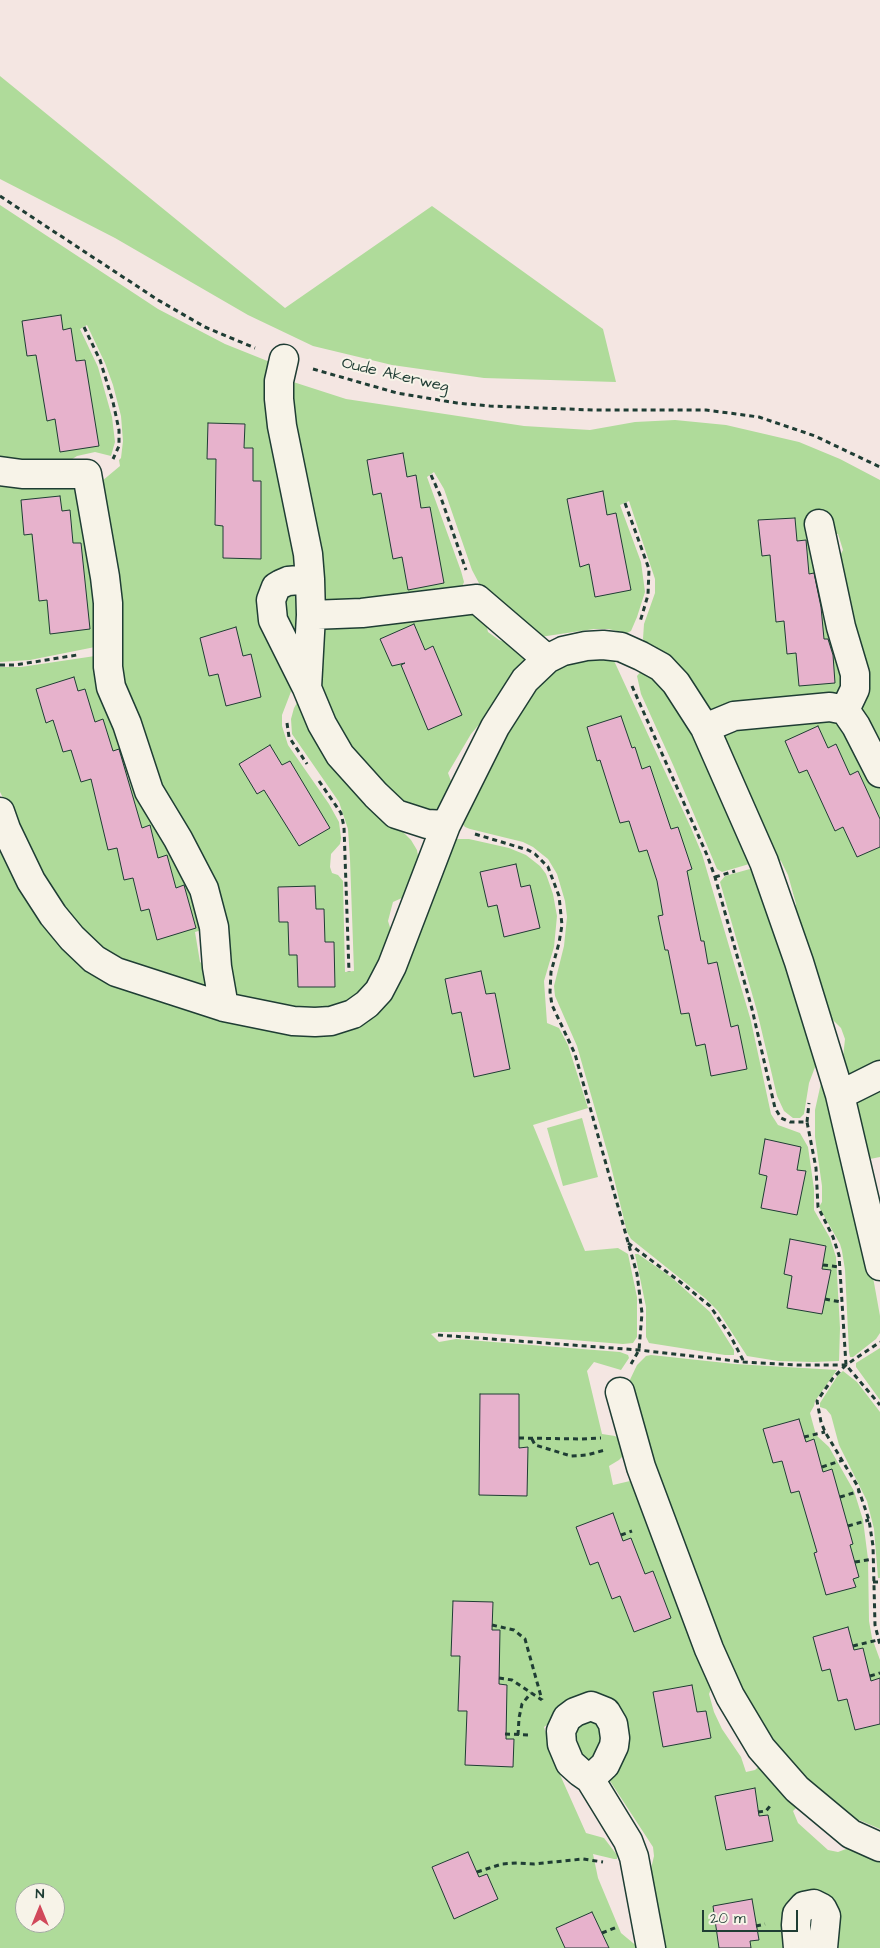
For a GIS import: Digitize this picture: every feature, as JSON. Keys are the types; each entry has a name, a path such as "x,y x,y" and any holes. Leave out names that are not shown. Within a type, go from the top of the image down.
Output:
{"lane":[{"path":"284,359 279,381 282,426 308,554 310,579 311,615 307,688"},
{"path":"0,471 22,474 87,474 105,577 108,603 108,667 112,687 127,724 148,791 200,879 210,908 224,1007"},
{"path":"819,524 841,627 854,674 854,689 845,710"},
{"path":"310,579 288,581 281,584 276,587 271,600 273,620 307,688 322,724 340,755 376,796 396,814 427,824 446,826"},
{"path":"311,615 362,613 477,599 547,659"},
{"path":"0,812 31,881 53,915 72,938 94,959 116,972 224,1007 293,1021 331,1021 354,1014 379,991 392,966 446,826 495,727 526,680 547,659 563,651 586,646 603,645 631,651 662,667 676,683 705,728 764,862 799,962 840,1095 872,1188 880,1266"},
{"path":"705,728 734,716 830,707 845,710 856,726 880,773"},
{"path":"840,1095 880,1075"},
{"path":"620,1392 641,1467 709,1650 728,1692 761,1748 797,1789 851,1834 880,1847"},
{"path":"590,1779 628,1841 634,1858 651,1948"},
{"path":"798,1948 797,1914 804,1906 814,1904 822,1908 826,1916 823,1948"}],"path":[{"name":"Oude Akerweg","path":"0,196 128,282 205,327 284,359 397,393 457,403 593,410 706,410 759,418 815,436 880,466"},
{"path":"84,327 100,360 119,430 119,446 114,458 87,474"},
{"path":"431,475 477,599"},
{"path":"625,503 643,551 649,580 648,596 631,651 628,678 716,878 752,1009 775,1108 781,1118 790,1122 807,1122 816,1168 818,1207 833,1237 839,1255 846,1365 880,1405"},
{"path":"0,665 15,665 107,650"},
{"path":"307,688 292,700 287,722 288,737 311,769"},
{"path":"317,777 341,813 344,826 349,972"},
{"path":"446,826 528,850 543,861 553,878 559,896 562,925 551,972 551,998 576,1054 637,1274 642,1313 639,1350 622,1378 620,1392"},
{"path":"716,878 722,875"},
{"path":"628,1243 710,1306 730,1335 744,1362"},
{"path":"823,1264 840,1267"},
{"path":"825,1299 841,1302"},
{"path":"438,1335 639,1350 744,1362 846,1365"},
{"path":"880,1342 846,1365 833,1378 818,1401 820,1422 860,1491 869,1520 875,1625 880,1645"},
{"path":"804,1437 825,1432"},
{"path":"531,1439 535,1445 571,1456 587,1455 606,1450 632,1437"},
{"path":"519,1438 581,1439"},
{"path":"822,1467 843,1460"},
{"path":"840,1497 860,1491"},
{"path":"848,1526 869,1520"},
{"path":"854,1562 872,1559"},
{"path":"872,1582 880,1582"},
{"path":"492,1625 514,1630 525,1639 542,1700 512,1680 499,1678"},
{"path":"853,1646 878,1640"},
{"path":"870,1676 880,1673"},
{"path":"518,1735 522,1704 531,1693"},
{"path":"477,1872 502,1864 550,1863 583,1858 637,1872"}],"green space":[{"path":"0,76 285,308 432,206 603,329 616,382 484,378 392,365 313,346 248,315 115,238 0,179"},
{"path":"0,205 158,309 225,344 270,362 300,566 282,574 292,689 282,715 282,726 288,745 329,804 339,822 340,844 331,854 330,867 332,873 338,875 343,881 345,972 354,971 348,829 339,802 292,734 291,719 298,701 372,801 411,840 417,850 419,861 404,897 393,902 388,921 392,934 365,994 325,1012 233,998 183,833 115,682 102,481 120,466 119,460 121,458 123,441 121,416 113,385 87,325 80,329 98,367 112,417 115,442 111,456 95,452 77,456 63,465 0,468"},
{"path":"284,379 346,399 524,426 590,430 635,422 675,420 726,425 799,442 840,459 880,480 880,764 859,715 863,699 838,559 843,550 838,534 833,534 845,694 708,713 647,646 643,639 644,624 655,593 655,579 629,501 620,505 641,562 645,592 631,631 627,633 608,629 594,629 540,637 481,587 472,570 444,489 434,472 427,477 461,571 464,582 460,592 455,595 323,602"},
{"path":"0,478 67,482 79,490 96,556 95,647 30,660 0,662"},
{"path":"300,591 299,646 281,616 285,593"},
{"path":"468,607 486,624 488,632 499,640 519,647 528,659 493,708 471,734 448,773 454,789 443,807 426,812 418,811 396,799 349,752 320,699 320,628"},
{"path":"95,656 134,769 127,775 132,788 140,800 148,803 209,928 195,932 200,962 212,971 215,993 103,955 62,912 0,792 0,667 21,667"},
{"path":"589,657 614,661 691,828 702,854 751,1021 771,1114 778,1125 800,1133 808,1147 814,1189 814,1210 830,1238 836,1257 840,1328 839,1361 778,1361 747,1356 718,1311 706,1299 631,1239 627,1232 609,1158 577,1046 555,996 554,986 564,946 567,917 565,901 557,874 548,859 533,847 523,842 470,829 465,827 460,821 502,732 550,668"},
{"path":"642,670 660,682 690,726 756,862 722,872 717,869 641,694 637,676"},
{"path":"838,716 880,784 880,1070 852,1083 842,1067 845,1039 841,1028 831,1018 794,913 796,904 788,875 781,861 777,859 718,738 723,730"},
{"path":"0,834 74,952 343,1025 452,839 469,839 509,848 526,855 540,866 546,874 553,894 557,916 554,947 544,981 547,1023 559,1028 568,1045 588,1108 533,1125 585,1251 618,1248 628,1254 637,1297 637,1337 633,1343 623,1344 470,1332 438,1332 431,1334 439,1342 456,1339 620,1352 628,1355 629,1358 621,1370 594,1362 587,1371 602,1434 615,1436 621,1441 623,1456 609,1466 613,1485 630,1481 636,1483 713,1684 709,1694 714,1712 722,1729 741,1757 746,1772 755,1770 763,1763 800,1804 793,1811 798,1823 828,1850 838,1852 850,1845 880,1857 880,1948 832,1948 819,1897 791,1948 660,1948 650,1873 654,1856 653,1847 608,1778 622,1743 577,1704 544,1727 557,1768 586,1833 604,1838 617,1855 617,1859 614,1859 593,1854 598,1878 621,1933 639,1948 0,1948"},
{"path":"757,867 820,1054 809,1083 804,1114 800,1118 793,1118 784,1111 777,1096 757,1011 720,882 725,876"},
{"path":"825,1072 869,1255 880,1316 880,1333 876,1339 853,1357 850,1357 849,1352 845,1270 842,1251 819,1207 822,1202 822,1186 815,1137 815,1110"},
{"path":"880,1079 880,1157 870,1159 866,1157 851,1106"},
{"path":"582,1118 598,1177 563,1186 547,1128"},
{"path":"635,1254 638,1254 671,1277 710,1312 734,1350 734,1355 649,1343 646,1337 646,1307"},
{"path":"880,1348 880,1400 856,1367 856,1363"},
{"path":"646,1356 735,1364 837,1370 815,1401 810,1413 816,1435 829,1447 854,1491 863,1520 868,1559 869,1621 872,1638 880,1660 880,1829 859,1820 855,1829 846,1823 768,1739 736,1687 700,1584 654,1466 627,1386 637,1365"},
{"path":"843,1371 857,1382 880,1412 880,1578 878,1578 874,1529 867,1501 839,1445 831,1415 826,1409 820,1407 820,1403 838,1375"},
{"path":"595,1715 609,1737 589,1763 585,1760 578,1745 576,1730 582,1718"}],"building":[{"path":"61,315 63,330 71,328 76,361 85,360 99,446 60,452 55,419 47,421 36,355 27,356 22,321"},
{"path":"208,423 245,424 244,448 253,448 253,481 261,481 261,559 223,558 223,526 215,525 216,459 207,459"},
{"path":"403,453 407,477 416,475 421,508 430,507 444,583 408,590 402,557 393,559 381,493 373,495 367,460"},
{"path":"603,491 607,515 616,513 631,590 595,597 589,564 580,567 567,499"},
{"path":"60,496 62,511 70,510 73,543 81,543 90,629 50,634 47,600 39,601 32,534 24,535 21,500"},
{"path":"795,518 797,541 806,540 809,574 814,573 821,607 824,639 828,639 833,655 835,683 799,686 796,653 787,654 784,621 776,622 770,555 762,556 758,520"},
{"path":"414,624 425,650 433,646 462,715 428,730 401,665 405,663 392,666 380,639"},
{"path":"236,627 243,656 251,654 261,697 226,706 218,674 209,676 200,638"},
{"path":"74,677 78,691 85,689 95,722 103,719 113,751 119,749 142,828 150,825 158,858 167,855 176,888 184,885 196,928 157,940 149,909 141,911 133,878 124,880 117,848 108,850 91,779 81,782 71,750 63,752 53,720 46,723 36,689"},
{"path":"621,716 632,748 635,747 642,769 650,766 671,829 678,827 692,869 687,871 701,941 704,941 708,964 717,962 731,1027 738,1025 747,1069 711,1076 705,1044 696,1046 689,1013 681,1014 668,950 665,950 658,916 663,915 657,881 647,850 639,852 629,821 620,823 600,760 597,761 587,727"},
{"path":"818,726 828,748 836,744 850,775 858,771 880,819 880,847 857,857 843,827 835,831 807,770 799,773 785,741"},
{"path":"270,745 282,765 290,761 330,828 299,846 264,790 257,794 239,764"},
{"path":"516,864 521,887 530,885 540,928 504,937 497,905 488,907 480,872"},
{"path":"315,886 316,909 324,909 325,942 334,942 335,987 298,987 297,955 289,955 288,922 279,922 278,887"},
{"path":"481,971 486,994 495,993 510,1069 474,1077 461,1012 452,1014 445,979"},
{"path":"765,1139 801,1147 797,1170 806,1171 797,1215 761,1208 767,1176 759,1174"},
{"path":"790,1239 826,1246 822,1269 831,1270 822,1314 787,1308 792,1276 784,1274"},
{"path":"480,1394 519,1394 519,1448 528,1447 527,1496 479,1495"},
{"path":"799,1419 806,1442 814,1439 823,1472 832,1469 853,1544 850,1545 859,1577 853,1579 856,1587 826,1595 814,1553 817,1552 799,1491 791,1493 782,1461 773,1463 763,1429"},
{"path":"613,1513 623,1541 631,1538 645,1574 653,1571 671,1618 634,1632 620,1596 612,1599 598,1562 590,1565 576,1527"},
{"path":"453,1601 493,1602 492,1630 500,1630 499,1684 507,1685 506,1739 514,1739 513,1767 465,1765 467,1711 458,1711 460,1656 451,1656"},
{"path":"848,1627 854,1650 863,1648 871,1681 880,1678 880,1724 855,1730 847,1699 838,1701 830,1669 822,1671 813,1637"},
{"path":"692,1685 697,1712 706,1711 711,1738 663,1747 653,1692"},
{"path":"755,1788 759,1816 768,1815 773,1841 726,1850 715,1796"},
{"path":"468,1852 479,1877 487,1874 498,1899 454,1919 432,1867"},
{"path":"752,1899 759,1940 750,1941 751,1948 719,1948 713,1906"},
{"path":"592,1912 609,1948 565,1948 556,1928"}]}
